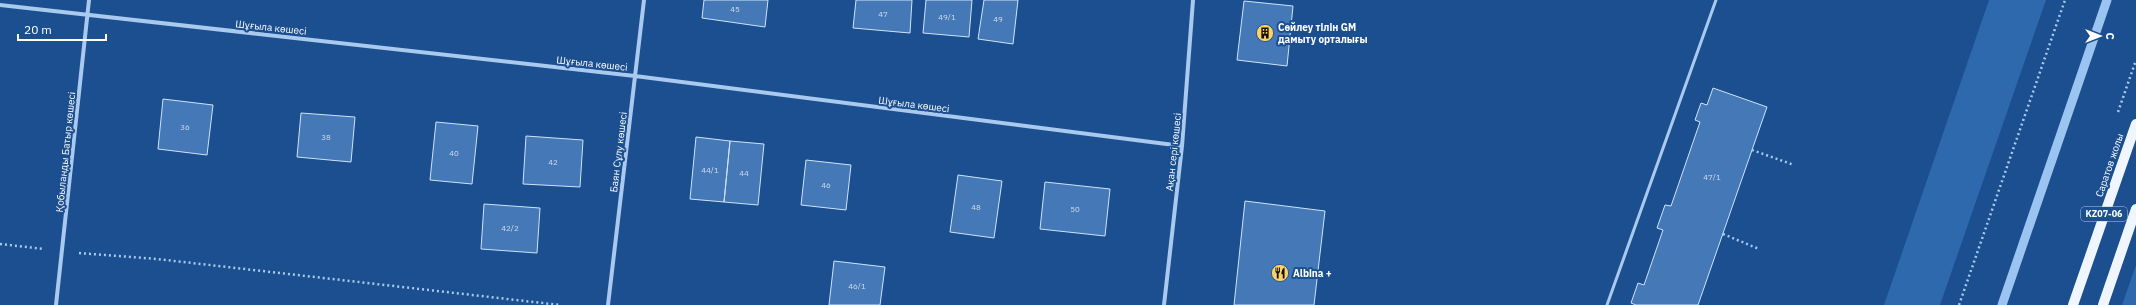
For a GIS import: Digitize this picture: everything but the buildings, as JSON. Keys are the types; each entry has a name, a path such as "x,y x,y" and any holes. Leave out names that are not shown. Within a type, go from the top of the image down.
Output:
{"main road":[{"name":"Саратов жолы","path":"2073,305 2136,124"},
{"name":"KZ07-06","path":"2103,305 2136,209"}],"street":[{"name":"Қобыланды Батыр көшесі","path":"56,305 89,0"},
{"name":"Баян Сұлу көшесі","path":"608,305 644,0"},
{"name":"Ақан сері көшесі","path":"1164,305 1182,146 1193,0"},
{"name":"Шұғыла көшесі","path":"0,5 635,76 1182,146"}],"lane":[{"path":"1607,305 1716,0"}],"path":[{"path":"1959,305 2065,0"},
{"path":"1752,150 1794,165"},
{"path":"1723,234 1759,249"},
{"path":"0,244 157,259 560,305"}],"shaded area":[{"path":"1989,0 2046,0 1940,305 1884,305"},
{"path":"2136,265 2136,305 2122,305"}],"waterway":[{"path":"2002,305 2107,0"}],"place":[{"name":"Сөйлеу тілін GM дамыту орталығы","path":"1265,33"},
{"name":"Albina +","path":"1280,273"}]}
